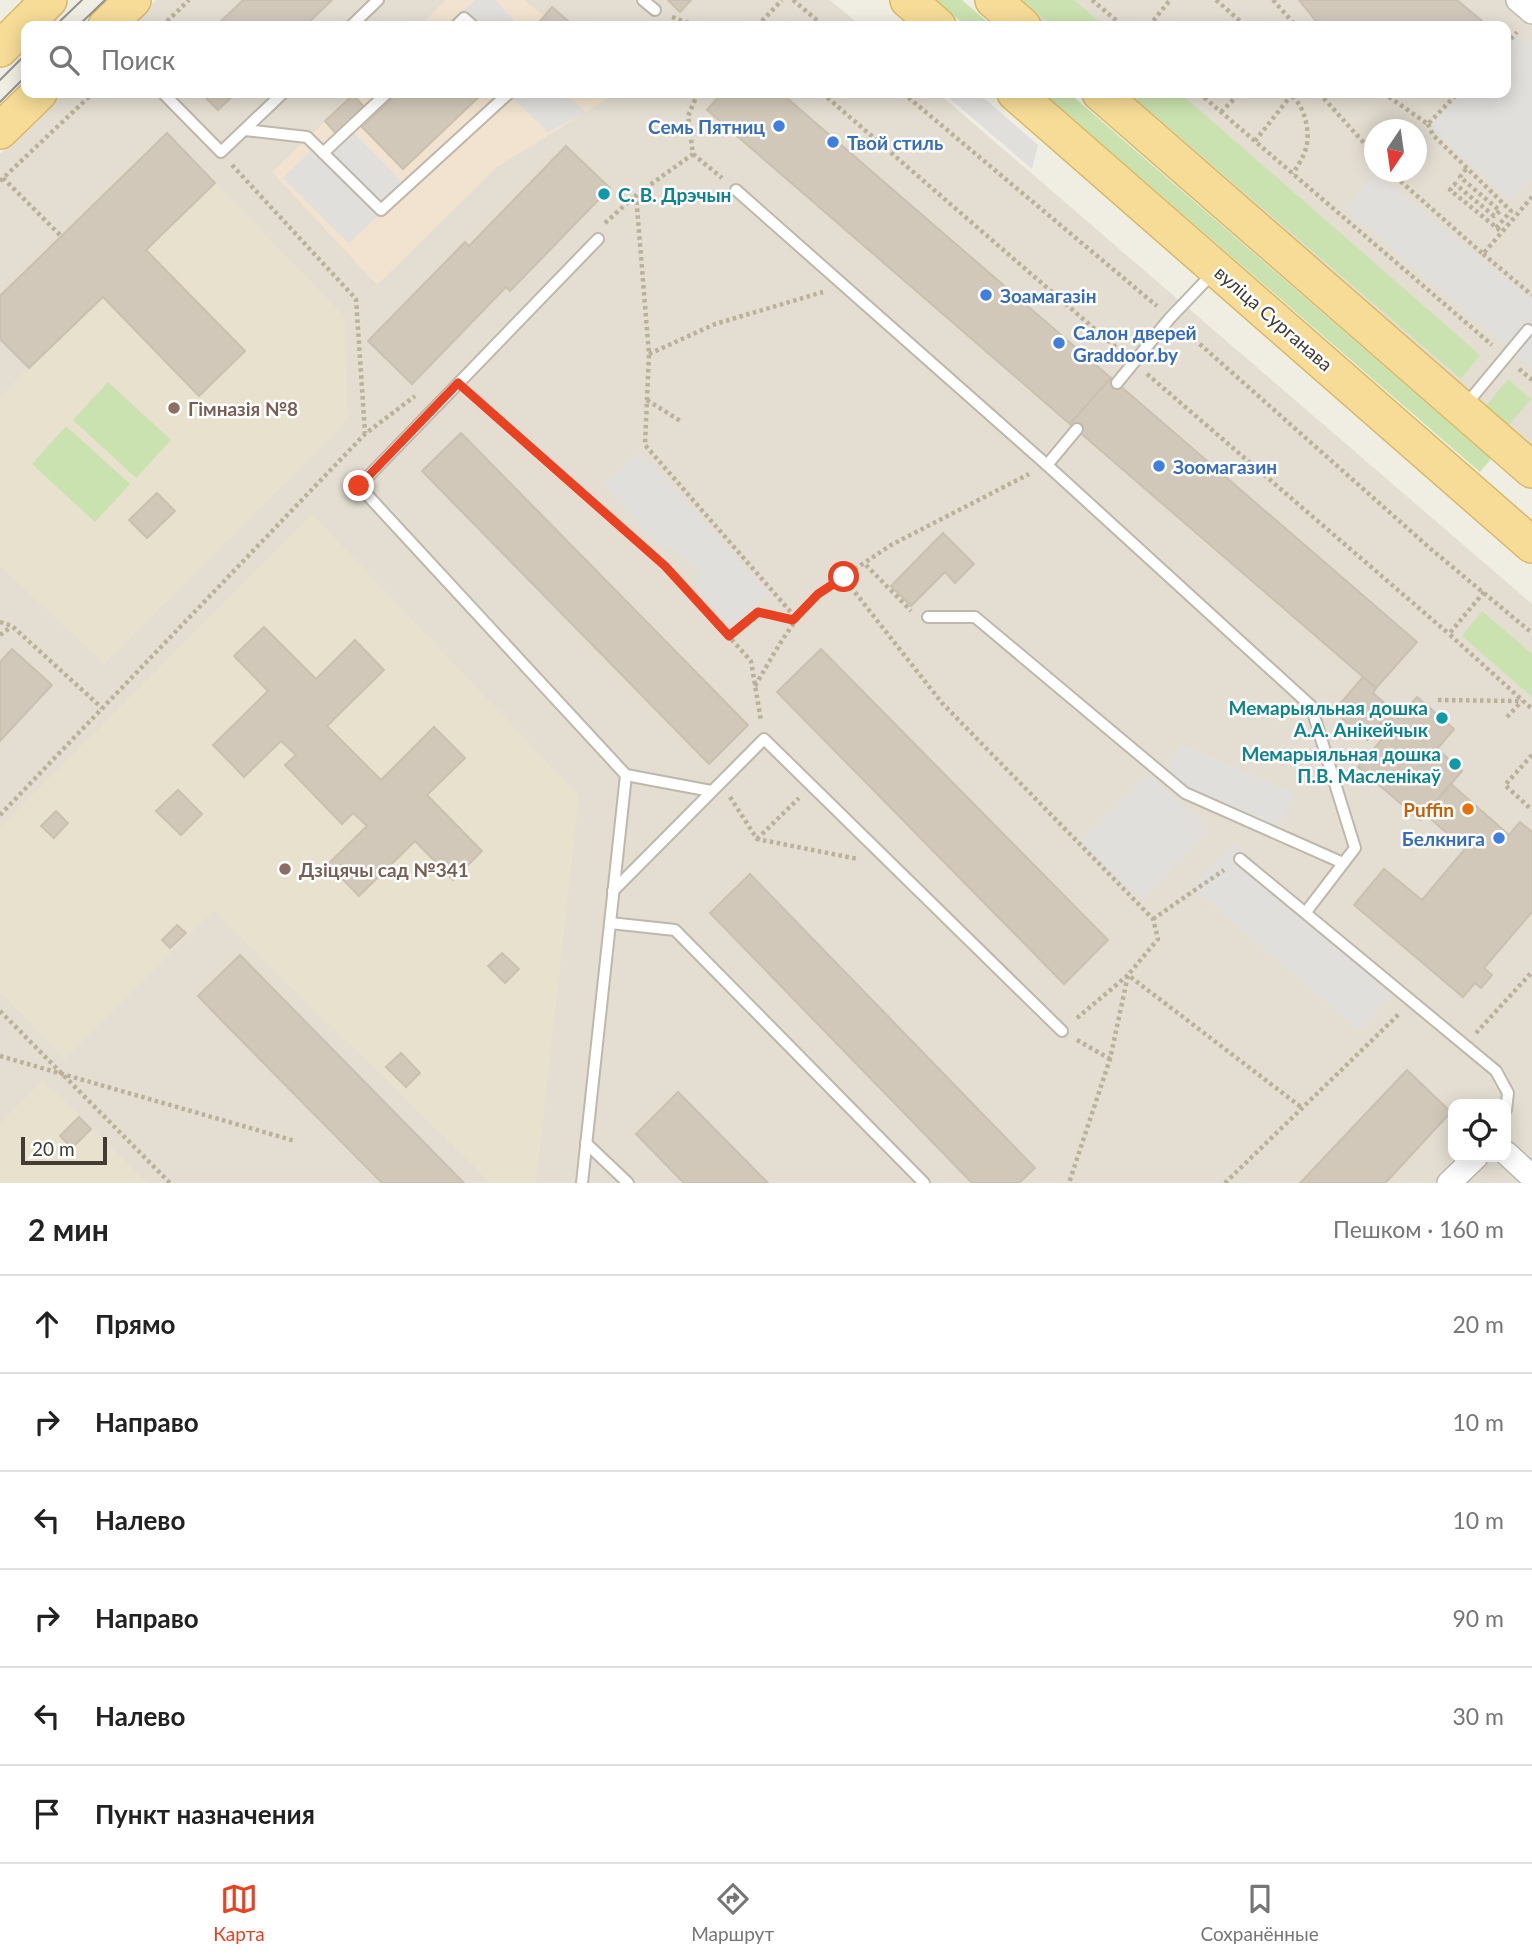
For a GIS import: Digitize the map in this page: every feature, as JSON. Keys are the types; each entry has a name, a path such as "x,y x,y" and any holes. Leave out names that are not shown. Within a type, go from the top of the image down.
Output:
{"main road":[{"path":"26,21 49,0"},
{"path":"111,21 133,0"},
{"path":"908,0 932,21"},
{"path":"993,0 1017,21"},
{"path":"1,44 21,26"},
{"path":"0,131 34,98"},
{"name":"вуліца Сурганава","path":"1021,98 1532,545"},
{"path":"1106,98 1532,470"}],"street":[{"path":"1518,0 1532,12"},
{"path":"1511,1158 1532,1177"},
{"path":"1449,1183 1471,1162"}],"lane":[{"path":"356,21 378,0"},
{"path":"643,0 655,10"},
{"path":"168,98 220,152 278,98"},
{"path":"323,153 382,98"},
{"path":"245,130 307,137 381,210 504,98"},
{"path":"736,190 1047,465 1311,706 1355,848 1306,912"},
{"path":"598,239 359,486 626,775 710,791"},
{"path":"1117,383 1170,318 1218,268"},
{"path":"1462,409 1528,330"},
{"path":"1047,465 1076,429"},
{"path":"928,617 975,617 1185,793 1343,863"},
{"path":"613,891 764,739 1062,1031"},
{"path":"582,1183 626,775"},
{"path":"1240,859 1496,1070 1508,1093 1507,1099"},
{"path":"610,923 675,930 924,1183"},
{"path":"586,1143 628,1183"}],"path":[{"path":"167,21 189,0"},
{"path":"762,21 782,0"},
{"path":"793,0 818,21"},
{"path":"1091,0 1117,21"},
{"path":"1153,21 1170,0"},
{"path":"1216,0 1240,21"},
{"path":"1273,0 1292,21"},
{"path":"655,10 684,21"},
{"path":"61,236 2,180 88,98"},
{"path":"696,98 688,116 693,153 736,190"},
{"path":"909,98 1170,318 1532,633"},
{"path":"1205,98 1532,380"},
{"path":"1221,112 1235,98"},
{"path":"1255,141 1287,98"},
{"path":"1293,174 1307,147 1306,116 1294,98"},
{"path":"1326,98 1364,142"},
{"path":"1390,98 1428,124 1433,135 1511,211 1496,228"},
{"path":"1428,124 1453,98"},
{"path":"0,815 365,434 356,299 220,152"},
{"path":"693,153 636,195 649,354 645,445 794,619"},
{"path":"1466,169 1460,177 1500,211 1494,216 1455,184 1450,190 1502,233"},
{"path":"1401,182 1532,295"},
{"path":"1483,254 1532,197"},
{"path":"649,354 715,324 844,286"},
{"path":"458,383 665,566 751,661 764,739"},
{"path":"647,400 682,422"},
{"path":"755,686 794,619 818,594 866,565 891,545 1047,465"},
{"path":"866,565 910,611 928,617"},
{"path":"844,577 942,703 1153,919 1158,939 1128,975 1062,1031 1110,1059"},
{"path":"1484,592 1449,634 1532,709"},
{"path":"729,636 758,612 794,619"},
{"path":"0,622 12,626 102,708"},
{"path":"0,635 12,626"},
{"path":"1438,700 1522,701"},
{"path":"1507,716 1522,701"},
{"path":"1532,755 1504,785 1532,810"},
{"path":"720,782 757,839 865,861"},
{"path":"757,839 812,786"},
{"path":"1153,919 1240,859"},
{"path":"1465,1044 1532,972"},
{"path":"1069,1183 1110,1059 1128,975"},
{"path":"1128,975 1301,1107"},
{"path":"0,1011 170,1183"},
{"path":"1225,1183 1387,1027"},
{"path":"0,1056 295,1141"}],"shaded area":[{"path":"156,0 830,0 855,21 134,21"},
{"path":"446,0 524,0 544,16 552,7 568,21 425,21"},
{"path":"475,0 495,0 514,21 452,21"},
{"path":"1007,0 1532,0 1532,457 1119,98 1511,98 1511,21 1031,21"},
{"path":"1515,34 1532,46 1532,176 1510,200 1429,126 1455,98 1511,98 1511,38"},
{"path":"57,98 944,98 1532,604 1532,1183 0,1183 0,154"},
{"path":"350,98 608,98 497,167 377,285 272,172"},
{"path":"512,98 570,98 586,112 548,132"},
{"path":"949,98 984,98 1038,145 1032,169"},
{"path":"352,131 408,188 349,243 283,178 316,146"},
{"name":"Гімназія №8","path":"167,133 345,317 348,419 105,664 0,566 0,398 28,368 0,339 0,296"},
{"path":"1368,182 1388,182 1532,301 1532,369 1346,209"},
{"path":"640,452 769,593 731,628 695,588 702,573 674,549 662,548 604,485"},
{"name":"Дзіцячы сад №341","path":"312,514 579,796 536,1183 491,1183 213,910 64,1059 0,991 0,828"},
{"path":"1181,744 1293,793 1276,834 1185,793 1164,776"},
{"path":"1149,774 1209,828 1142,900 1081,842"},
{"path":"1234,844 1401,985 1359,1030 1192,886"},
{"path":"43,1080 148,1183 0,1183 0,1124"}],"green space":[{"path":"936,0 962,0 986,21 960,21"},
{"path":"1022,0 1074,0 1098,21 1047,21"},
{"path":"1049,98 1075,98 1491,459 1480,472"},
{"path":"1135,98 1186,98 1480,355 1461,379"},
{"path":"1508,379 1531,399 1509,425 1486,406"},
{"path":"108,382 171,440 136,478 73,420"},
{"path":"66,426 130,484 95,522 32,464"},
{"path":"1482,611 1532,654 1532,697 1462,636"}],"building":[{"path":"243,0 332,0 310,21 221,21"},
{"path":"668,0 691,0 680,12"},
{"path":"1299,0 1457,0 1482,21 1316,21"},
{"path":"552,7 568,21 540,21"},
{"path":"206,98 231,98 218,110"},
{"path":"350,98 356,98 366,109 338,136 325,121"},
{"path":"393,98 478,98 403,169 362,127"},
{"path":"718,98 787,98 1111,378 1070,424 707,110"},
{"path":"167,133 215,183 146,250 245,351 199,396 103,297 29,368 0,339 0,296"},
{"path":"566,146 610,188 510,291 506,287 412,384 368,341 465,242 469,246"},
{"path":"1111,378 1417,642 1376,688 1070,424"},
{"path":"461,433 748,725 709,764 422,471"},
{"path":"157,493 175,511 147,538 129,520"},
{"path":"943,533 974,564 955,583 945,572 911,606 891,586"},
{"path":"264,627 316,679 355,640 384,670 327,726 381,780 434,727 465,758 427,795 482,851 453,880 415,841 359,896 328,864 367,826 353,813 342,824 285,765 296,755 281,741 244,777 213,745 268,691 234,656"},
{"path":"12,649 52,685 0,741 0,662"},
{"path":"821,649 1108,940 1064,984 777,692"},
{"path":"1363,677 1376,688 1373,693 1400,717 1417,697 1454,729 1437,749 1462,771 1420,820 1358,767 1390,730 1381,723 1367,740 1334,711"},
{"path":"1451,784 1509,835 1520,822 1532,832 1532,912 1484,968 1492,975 1481,988 1475,983 1463,997 1354,905 1384,869 1422,900 1465,849 1425,814"},
{"path":"178,790 202,814 181,835 156,811"},
{"path":"56,811 68,823 54,838 41,826"},
{"path":"750,874 1035,1168 1019,1183 972,1183 710,913"},
{"path":"177,925 186,933 170,948 162,940"},
{"path":"502,953 519,969 505,983 488,966"},
{"path":"240,955 464,1183 382,1183 228,1027 198,996"},
{"path":"401,1053 420,1073 406,1087 386,1067"},
{"path":"1407,1070 1448,1109 1448,1115 1385,1183 1300,1183"},
{"path":"678,1092 768,1183 684,1183 673,1172 636,1134"},
{"path":"79,1117 91,1129 72,1148 60,1136"}],"tram line":[{"path":"60,21 82,0"},
{"path":"83,21 105,0"},
{"path":"0,80 21,59"},
{"path":"0,102 21,81"}],"place":[{"name":"Семь Пятниц","path":"779,126"},
{"name":"Твой стиль","path":"833,142"},
{"name":"С. В. Дрэчын","path":"604,194"},
{"name":"Зоамагазін","path":"986,295"},
{"name":"Салон дверей Graddoor.by","path":"1059,343"},
{"name":"Гімназія №8","path":"174,408"},
{"name":"Зоомагазин","path":"1159,466"},
{"name":"Мемарыяльная дошка А.А. Анікейчык","path":"1442,718"},
{"name":"Мемарыяльная дошка П.В. Масленікаў","path":"1455,764"},
{"name":"Puffin","path":"1468,809"},
{"name":"Белкнига","path":"1499,838"},
{"name":"Дзіцячы сад №341","path":"285,869"}],"route":[{"path":"359,486 458,383 665,566 729,636 758,612 793,620 818,594 844,577"}]}
